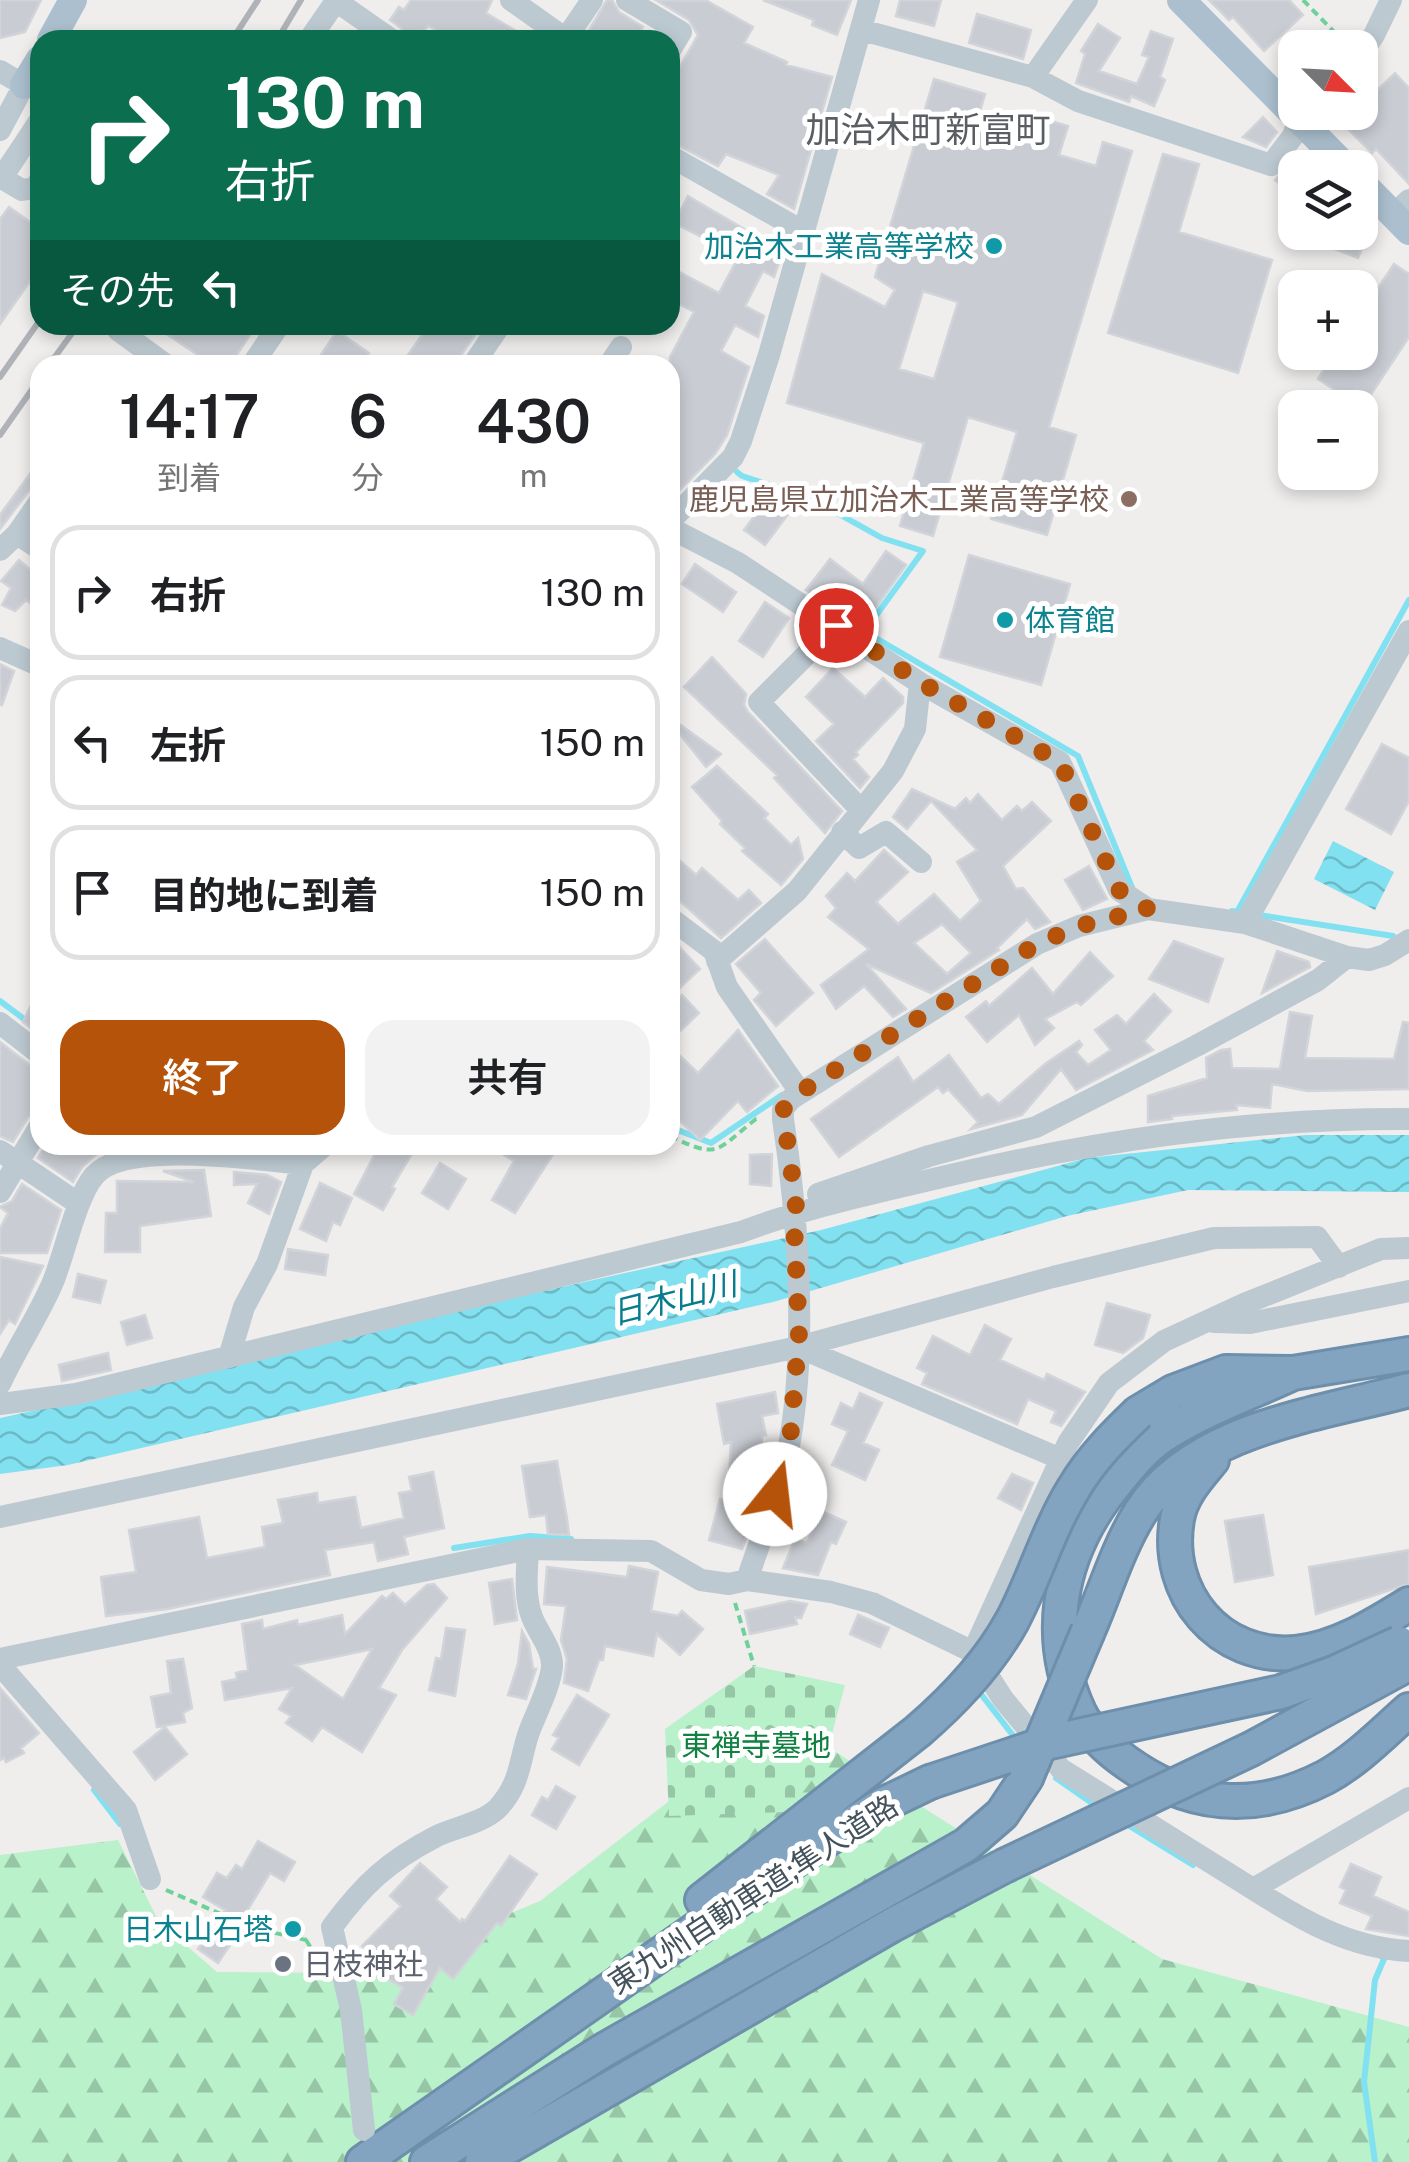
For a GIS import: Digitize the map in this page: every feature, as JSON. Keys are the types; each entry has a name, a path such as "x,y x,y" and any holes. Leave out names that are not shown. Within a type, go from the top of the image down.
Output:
{"highway":[{"path":"434,2109 951,1702 1012,1621 1074,1488 1104,1445 1138,1413 1173,1392 1226,1372 1293,1373 1409,1354"},
{"path":"1293,1373 1160,1437 1093,1514 1074,1548 1062,1593 1058,1634 1068,1682 1081,1716 1113,1752 1145,1776 1190,1798 1235,1803 1324,1778 1360,1754 1409,1710"},
{"path":"428,2162 604,2050 966,1845 1002,1814 1026,1778 1142,1510 1167,1481 1195,1457 1232,1438 1409,1390"},
{"path":"1232,1438 1189,1487 1177,1517 1180,1580 1195,1608 1214,1629 1265,1652 1296,1653 1337,1643 1409,1604"},
{"name":"東九州自動車道;隼人道路","path":"364,2146 434,2109 804,1854 882,1805 930,1782 1050,1742 1281,1692 1406,1651"},
{"name":"東九州自動車道;隼人道路","path":"482,2162 875,1935 1004,1866 1251,1749 1406,1651"}],"main road":[{"path":"56,30 73,0"},
{"path":"1181,0 1278,91"},
{"path":"1316,130 1332,150"},
{"path":"1378,195 1404,215"}],"street":[{"path":"316,30 336,0 378,30"},
{"path":"510,0 553,30"},
{"path":"572,30 592,0"},
{"path":"627,0 678,30"},
{"path":"680,514 734,457 741,441 870,0"},
{"path":"1034,76 1086,0"},
{"path":"1376,30 1391,0"},
{"path":"862,30 1034,76 1078,101 1271,165 1296,130"},
{"path":"0,130 29,67"},
{"path":"30,134 0,178 22,190 30,189"},
{"path":"680,162 804,232"},
{"path":"0,550 30,516"},
{"path":"680,530 836,625 920,682 1060,762 1119,890 1148,909"},
{"path":"18,534 30,543"},
{"path":"836,625 759,702 860,810"},
{"path":"1245,923 1409,632"},
{"path":"0,648 30,662"},
{"path":"718,962 797,891 893,771 915,729 920,682"},
{"path":"842,832 859,848 886,832 921,862"},
{"path":"738,1582 790,1441 798,1340 794,1213 783,1110 800,1092 1037,944 1079,926 1148,909 1245,923 1369,960 1409,940"},
{"path":"680,926 714,951 727,986 800,1092"},
{"path":"794,1213 851,1181 1036,1127 1318,980 1347,956"},
{"path":"0,1023 30,1046"},
{"path":"0,1404 76,1394 742,1232 794,1213 987,1166 1121,1139 1317,1118 1409,1119"},
{"path":"0,1192 10,1158 30,1137"},
{"path":"0,1384 51,1288 79,1204 95,1174 109,1164 153,1155"},
{"path":"230,1155 303,1164"},
{"path":"229,1357 244,1308 267,1264 303,1164 313,1155"},
{"path":"10,1158 79,1204"},
{"path":"0,1517 798,1340 1214,1238 1317,1237 1338,1267"},
{"path":"973,1652 1061,1459 1109,1383 1124,1369 1164,1342 1244,1304 1380,1249 1409,1248"},
{"path":"1210,1322 1250,1324 1409,1292"},
{"path":"798,1340 1061,1459"},
{"path":"364,2146 351,2010 332,1927 362,1886 388,1865 436,1837 494,1812 509,1794 521,1770 526,1741 552,1666 526,1593 528,1549"},
{"path":"150,1878 126,1810 0,1662 528,1549 650,1551 701,1580 831,1592 872,1603 973,1652 1003,1699 1061,1769 1318,1929 1409,1951"},
{"path":"1253,1889 1409,1798"}],"path":[{"path":"1302,0 1332,30"},
{"path":"680,1141 702,1152 715,1150 756,1119 783,1119"},
{"path":"738,1582 754,1666"},
{"path":"150,1878 162,1888 253,1928 306,1940 332,1927"}],"green space":[{"name":"東禅寺墓地","path":"754,1666 845,1685 824,1764 788,1812 669,1816 665,1729"},
{"path":"779,1716 1162,1959 1409,2027 1409,2162 0,2162 0,1855 118,1840 159,1922 217,1972 367,1973 540,1901"}],"water":[{"path":"1333,841 1394,872 1375,910 1314,879"},
{"name":"日木山川","path":"1306,1135 1409,1135 1409,1192 1188,1190 1067,1216 773,1302 68,1465 0,1474 0,1418 493,1302 821,1230 1087,1158"}],"building":[{"path":"0,0 41,0 25,32 0,38"},
{"path":"411,0 492,0 486,13 514,30 436,30 428,26 425,30 402,30 390,20 399,7 404,10"},
{"path":"607,0 643,27 641,30 589,30"},
{"path":"656,0 707,1 753,27 744,43 787,62 786,65 832,77 794,209 767,194 779,175 726,154 718,166 680,146 680,66 698,35 689,20"},
{"path":"763,0 851,0 837,35 812,25 814,20"},
{"path":"900,0 941,0 934,26 896,16"},
{"path":"1209,0 1289,0 1303,15 1287,30 1278,30 1278,38 1264,51 1233,17 1229,20"},
{"path":"977,14 1031,30 1023,59 969,43"},
{"path":"1098,24 1120,38 1099,71 1137,84 1149,57 1142,55 1151,31 1173,39 1160,77 1165,80 1154,106 1131,96 1129,102 1076,83 1085,54 1081,51"},
{"path":"1395,73 1409,88 1409,184 1378,150 1369,150 1349,130 1378,130 1378,90"},
{"name":"加治木工業高等学校","path":"934,79 985,94 976,125 1017,137 1024,113 1068,126 1059,155 1096,166 1103,142 1132,151 1049,427 1076,435 1047,535 991,519 1017,432 968,417 933,536 900,526 924,443 787,403 822,274 885,307 895,290 875,277","holes":["923,291 958,302 934,379 899,369"]},
{"path":"1263,117 1277,132 1266,147 1243,137"},
{"path":"1163,154 1199,164 1179,232 1272,260 1238,373 1108,333"},
{"path":"688,196 782,254 774,277 763,271 745,306 764,316 758,337 735,325 721,351 749,367 727,435 715,454 680,490 680,355 671,355 694,312 680,304 680,272 719,293 739,256 680,226 680,211"},
{"path":"9,207 30,222 30,281 0,324 0,219"},
{"path":"1338,250 1361,250 1358,258"},
{"path":"1394,264 1409,274 1409,337 1374,390 1335,390 1318,379 1324,370 1378,370 1378,288"},
{"path":"168,335 250,335 237,355 198,355"},
{"path":"334,335 343,335 369,353 368,355 321,355"},
{"path":"422,335 475,335 461,355 408,355"},
{"path":"30,474 30,491 0,529 0,515"},
{"path":"768,498 789,513 765,545 744,530"},
{"path":"886,551 906,565 862,627 806,590 830,559 863,584"},
{"name":"体育館","path":"969,555 1070,584 1041,685 940,657"},
{"path":"19,560 30,569 30,603 26,600 15,611 2,605 11,588 1,581"},
{"path":"695,564 736,592 723,612 682,584"},
{"path":"765,602 789,618 763,657 739,641"},
{"path":"712,657 746,694 744,705 748,712 842,811 825,833 774,778 777,775 684,687"},
{"path":"0,664 14,671 2,705 0,705"},
{"path":"833,668 865,697 883,678 903,697 903,703 856,752 858,755 853,759 869,777 860,788 816,741 834,724 806,697"},
{"path":"680,725 721,754 706,767 680,734"},
{"path":"1382,744 1409,758 1409,801 1391,834 1346,809"},
{"path":"717,766 768,814 764,818 791,845 798,838 803,859 781,885 742,851 745,848 720,824 722,821 692,787"},
{"path":"912,789 955,809 966,798 970,803 978,794 1002,820 1017,806 1022,811 1032,802 1051,821 1003,866 1016,889 1023,888 1050,922 1035,929 1027,919 999,950 931,993 866,964 906,1009 893,1017 864,986 836,1009 821,985 869,949 828,917 836,908 826,896 847,873 855,881 884,850 908,872 876,902 898,924 934,894 960,921 981,901 957,862 977,850 931,801 907,829 893,817","holes":["942,924 971,953 947,974 914,943"]},
{"path":"680,861 696,875 702,868 738,900 749,890 761,903 721,938 680,901"},
{"path":"1089,866 1107,899 1083,910 1065,880"},
{"path":"765,939 813,993 776,1026 754,1000 761,993 736,964"},
{"path":"1174,941 1223,959 1208,1002 1149,979"},
{"path":"680,948 700,969 680,988"},
{"path":"1277,951 1309,962 1310,967 1262,993"},
{"path":"1090,952 1113,976 1081,1005 1077,1002 1045,1019 1054,1028 1035,1045 1019,1015 987,1042 966,1017 986,1001 989,1006 1032,968 1053,994"},
{"path":"1154,994 1171,1011 1144,1041 1153,1050 1076,1090 1061,1069 1022,1115 971,1129 978,1122 948,1089 943,1093 938,1087 839,1157 811,1119 898,1057 913,1082 949,1055 981,1098 988,1094 999,1104 1079,1041 1082,1045 1076,1052 1088,1065 1111,1050 1095,1030 1117,1015 1126,1024"},
{"path":"680,997 699,1013 680,1031"},
{"path":"30,1008 30,1027 23,1022"},
{"path":"1290,1012 1312,1016 1305,1058 1394,1059 1403,1022 1409,1023 1409,1089 1307,1091 1272,1084 1270,1108 1236,1105 1237,1110 1148,1122 1148,1096 1207,1078 1206,1058 1221,1050 1230,1049 1232,1068 1280,1069"},
{"path":"738,1030 778,1086 747,1112 738,1101 700,1140 680,1121 680,1056 698,1073"},
{"path":"0,1042 30,1065 30,1116 13,1142 0,1136"},
{"path":"772,1154 771,1186 750,1184 750,1155"},
{"path":"40,1155 95,1155 73,1182 38,1158"},
{"path":"374,1155 411,1155 383,1210 354,1194"},
{"path":"504,1155 553,1155 515,1213 492,1200 514,1161"},
{"path":"440,1163 466,1179 448,1209 422,1193"},
{"path":"204,1170 211,1216 140,1226 140,1252 105,1252 106,1213 117,1213 117,1181 194,1182 163,1171"},
{"path":"234,1172 267,1175 281,1182 269,1214 248,1203 257,1184 234,1185"},
{"path":"320,1183 352,1198 340,1225 333,1222 326,1241 300,1229"},
{"path":"22,1184 61,1210 47,1253 0,1253 0,1229 8,1213 0,1207 12,1201"},
{"path":"288,1249 328,1255 325,1275 285,1269"},
{"path":"0,1257 43,1266 15,1324 9,1320 0,1334"},
{"path":"78,1274 106,1281 100,1303 73,1297"},
{"path":"1107,1303 1150,1315 1143,1338 1123,1353 1095,1345"},
{"path":"145,1315 152,1338 127,1345 121,1322"},
{"path":"985,1325 1011,1339 1000,1360 1044,1380 1047,1374 1085,1392 1061,1426 1051,1422 1056,1411 1028,1399 1017,1424 922,1384 927,1373 917,1368 933,1336 970,1355"},
{"path":"108,1353 111,1370 62,1381 59,1365"},
{"path":"775,1392 778,1413 762,1416 766,1435 762,1436 759,1501 742,1549 709,1540 720,1499 728,1501 731,1442 724,1444 717,1404"},
{"path":"860,1393 882,1403 863,1443 879,1450 865,1480 832,1465 848,1431 832,1424 841,1403 853,1409"},
{"path":"557,1461 569,1535 548,1534 546,1515 530,1517 522,1466"},
{"path":"433,1472 444,1528 404,1537 408,1554 378,1561 374,1542 325,1550 330,1575 167,1609 106,1616 101,1577 136,1572 129,1530 199,1517 207,1558 265,1547 262,1527 283,1523 278,1500 317,1493 318,1503 355,1497 361,1528 404,1518 399,1493 412,1491 409,1477"},
{"path":"1012,1474 1033,1483 1021,1510 998,1498"},
{"path":"821,1511 846,1522 836,1544 831,1542 818,1575 783,1568 795,1539 807,1543"},
{"path":"1263,1515 1273,1575 1235,1582 1225,1521"},
{"path":"1409,1550 1409,1584 1316,1614 1309,1567"},
{"path":"629,1566 658,1572 651,1611 678,1616 682,1611 703,1629 680,1655 657,1634 653,1656 605,1646 603,1660 599,1660 588,1691 564,1683 567,1659 561,1640 566,1606 544,1604 547,1567 627,1577"},
{"path":"512,1579 517,1620 495,1624 489,1583"},
{"path":"434,1584 447,1598 402,1650 379,1688 396,1695 362,1752 322,1727 312,1741 286,1723 291,1716 279,1709 292,1688 225,1700 222,1682 237,1679 236,1673 248,1670 242,1624 262,1620 263,1629 342,1615 345,1634 382,1596 386,1599 393,1593 405,1605 427,1585","holes":["372,1649 343,1699 295,1665"]},
{"path":"790,1601 807,1604 801,1618 795,1617 797,1624 750,1634 745,1611"},
{"path":"858,1615 889,1628 880,1647 850,1634"},
{"path":"446,1628 465,1630 455,1696 429,1690 436,1658 441,1659"},
{"path":"522,1631 536,1669 526,1699 508,1695 518,1664"},
{"path":"183,1659 192,1708 183,1713 185,1722 157,1727 151,1697 171,1693 167,1661"},
{"path":"0,1688 39,1733 21,1748 24,1753 6,1762 4,1758 0,1760"},
{"path":"577,1695 609,1715 579,1765 552,1749 559,1738 553,1735"},
{"path":"165,1727 187,1754 155,1780 134,1752"},
{"path":"556,1786 575,1797 556,1829 532,1815 542,1797 548,1800"},
{"path":"258,1841 295,1862 284,1881 270,1873 218,1963 198,1949 225,1910 203,1897 217,1873 227,1878 236,1865 242,1869"},
{"path":"510,1856 537,1874 501,1926 497,1923 453,1979 440,1968 413,2015 394,2004 403,1988 385,1977 388,1972 362,1946 401,1906 390,1896 420,1863 447,1887 436,1899 460,1922 465,1921"},
{"path":"1351,1864 1381,1877 1373,1896 1409,1912 1409,1936 1366,1929 1372,1916 1340,1903 1346,1890 1340,1887"}],"waterway":[{"path":"737,472 810,498 882,538 923,551 869,625 874,637 1078,756 1133,890"},
{"path":"1232,911 1237,912 1409,600"},
{"path":"1259,915 1393,936"},
{"path":"0,1001 30,1024"},
{"path":"680,1131 711,1143 782,1095"},
{"path":"454,1548 530,1536 571,1539"},
{"path":"977,1689 1018,1742"},
{"path":"1056,1778 1099,1808"},
{"path":"94,1790 120,1824"},
{"path":"1123,1822 1193,1865"},
{"path":"1375,2162 1364,2082 1375,1980 1384,1959 1379,1954"}],"railway":[{"path":"238,30 258,0"},
{"path":"283,30 301,0"},
{"path":"0,377 30,334"},
{"path":"56,355 71,335"},
{"path":"0,435 30,392"}],"place":[{"name":"加治木工業高等学校","path":"994,246"},
{"name":"鹿児島県立加治木工業高等学校","path":"1129,499"},
{"name":"体育館","path":"1005,620"},
{"name":"日木山石塔","path":"293,1929"},
{"name":"日枝神社","path":"283,1964"}],"district":[{"name":"加治木町新富町","path":"928,129"}],"route":[{"path":"775,1494 790,1441 799,1333 796,1203 783,1110 800,1092 1037,944 1079,926 1148,909 1119,890 1060,762 920,682 836,625"}]}
